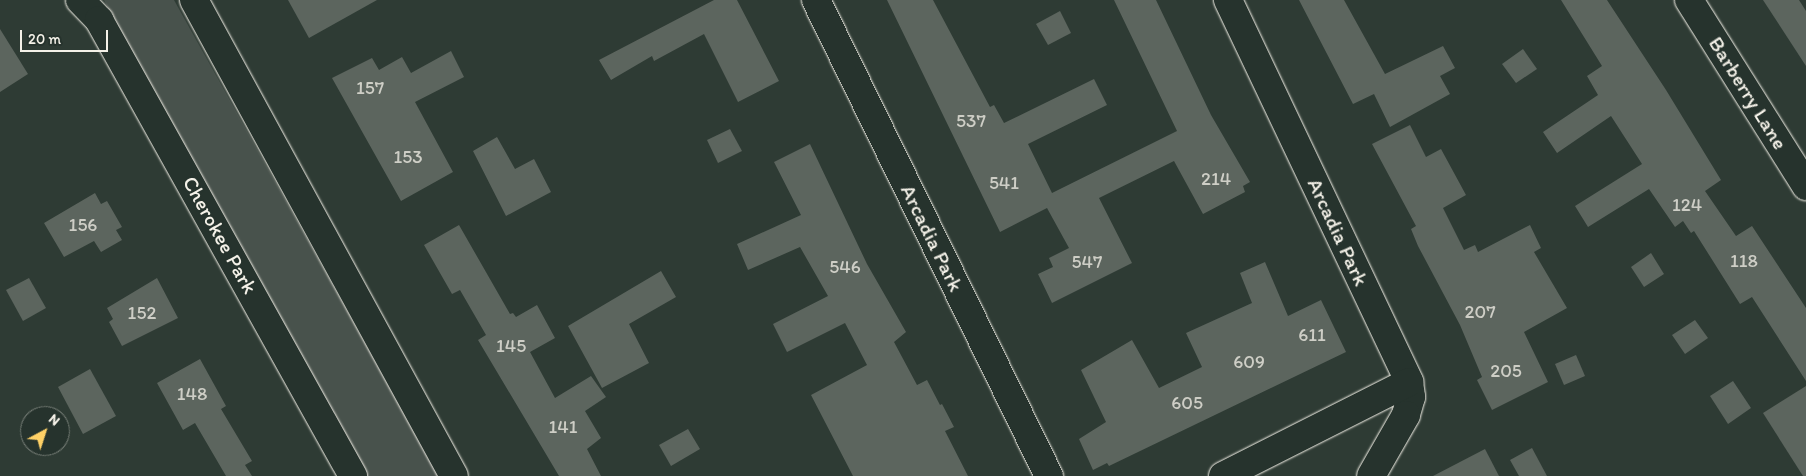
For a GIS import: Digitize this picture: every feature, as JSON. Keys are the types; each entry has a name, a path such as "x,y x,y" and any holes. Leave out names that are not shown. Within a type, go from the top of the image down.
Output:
{"street":[{"name":"Cherokee Park","path":"80,0 104,28 353,476"},
{"path":"194,0 454,476"},
{"name":"Arcadia Park","path":"816,0 1049,476"},
{"name":"Arcadia Park","path":"1228,0 1410,382 1411,397 1406,415 1371,476"},
{"name":"Barberry Lane","path":"1689,0 1806,186"},
{"path":"1223,476 1410,382"}],"shaded area":[{"path":"104,0 174,0 439,476 365,476"}],"building":[{"path":"288,0 377,0 309,38"},
{"path":"714,0 737,0 779,81 738,102 704,34 654,61 652,56 611,80 599,60"},
{"path":"887,0 933,0 990,107 994,105 1004,123 1094,79 1107,105 1028,144 1052,193 1177,131 1114,0 1156,0 1211,115 1250,182 1243,186 1245,192 1203,214 1174,161 1099,198 1132,263 1052,303 1038,274 1053,267 1049,258 1069,248 1047,208 1000,232"},
{"path":"1299,0 1344,0 1385,74 1443,46 1455,68 1440,76 1450,94 1390,127 1374,94 1353,104"},
{"path":"1561,0 1607,0 1666,90 1721,180 1705,191 1736,236 1752,226 1806,308 1806,381 1752,297 1740,304 1694,231 1691,233 1683,221 1675,227 1649,189 1588,227 1575,206 1642,164 1611,116 1557,153 1543,132 1598,95 1587,76 1602,66"},
{"path":"1763,0 1799,0 1806,11 1806,66"},
{"path":"1060,11 1071,33 1048,45 1036,24"},
{"path":"0,29 28,74 0,92"},
{"path":"1523,49 1537,69 1516,83 1502,64"},
{"path":"451,51 464,77 415,102 453,172 401,201 332,78 372,58 379,70 402,57 411,73"},
{"path":"1410,125 1426,157 1441,149 1466,195 1443,208 1464,250 1475,245 1478,252 1530,225 1541,248 1534,252 1567,308 1524,332 1548,382 1492,410 1477,380 1482,377 1460,325 1418,246 1411,229 1416,226 1372,144"},
{"path":"730,129 742,151 718,163 707,140"},
{"path":"497,137 515,169 534,159 551,192 506,216 473,151"},
{"path":"810,144 867,264 906,332 894,342 917,385 927,380 940,405 942,404 954,427 945,431 968,476 853,476 811,395 867,365 845,323 787,352 773,324 828,296 800,247 748,270 737,244 801,215 774,162"},
{"path":"95,193 101,204 107,201 122,227 116,230 122,240 101,252 94,241 64,257 44,223"},
{"path":"459,225 510,314 513,313 516,317 537,305 555,338 530,352 555,398 591,376 606,397 585,411 601,438 587,449 601,476 559,476 478,340 486,335 460,290 452,294 424,245"},
{"path":"1651,253 1664,274 1644,287 1631,267"},
{"path":"1265,262 1288,316 1321,300 1346,352 1109,466 1107,463 1093,470 1079,439 1106,422 1081,370 1132,340 1159,388 1202,367 1186,333 1252,303 1240,273"},
{"path":"661,271 676,297 629,324 649,363 602,388 568,326"},
{"path":"29,278 46,308 23,321 6,290"},
{"path":"157,278 178,318 122,346 109,322 113,319 107,308"},
{"path":"1695,320 1708,338 1685,354 1672,335"},
{"path":"1576,355 1585,376 1564,385 1555,364"},
{"path":"200,359 226,406 221,409 252,461 245,465 252,476 226,476 195,423 183,430 157,383"},
{"path":"90,369 116,416 83,434 70,406 68,406 58,387"},
{"path":"1733,381 1751,408 1728,424 1710,396"},
{"path":"1806,386 1806,476 1803,476 1763,413"},
{"path":"688,429 700,449 671,466 659,445"},
{"path":"1532,448 1547,476 1519,476 1510,460"},
{"path":"1485,449 1499,476 1433,476"}]}
